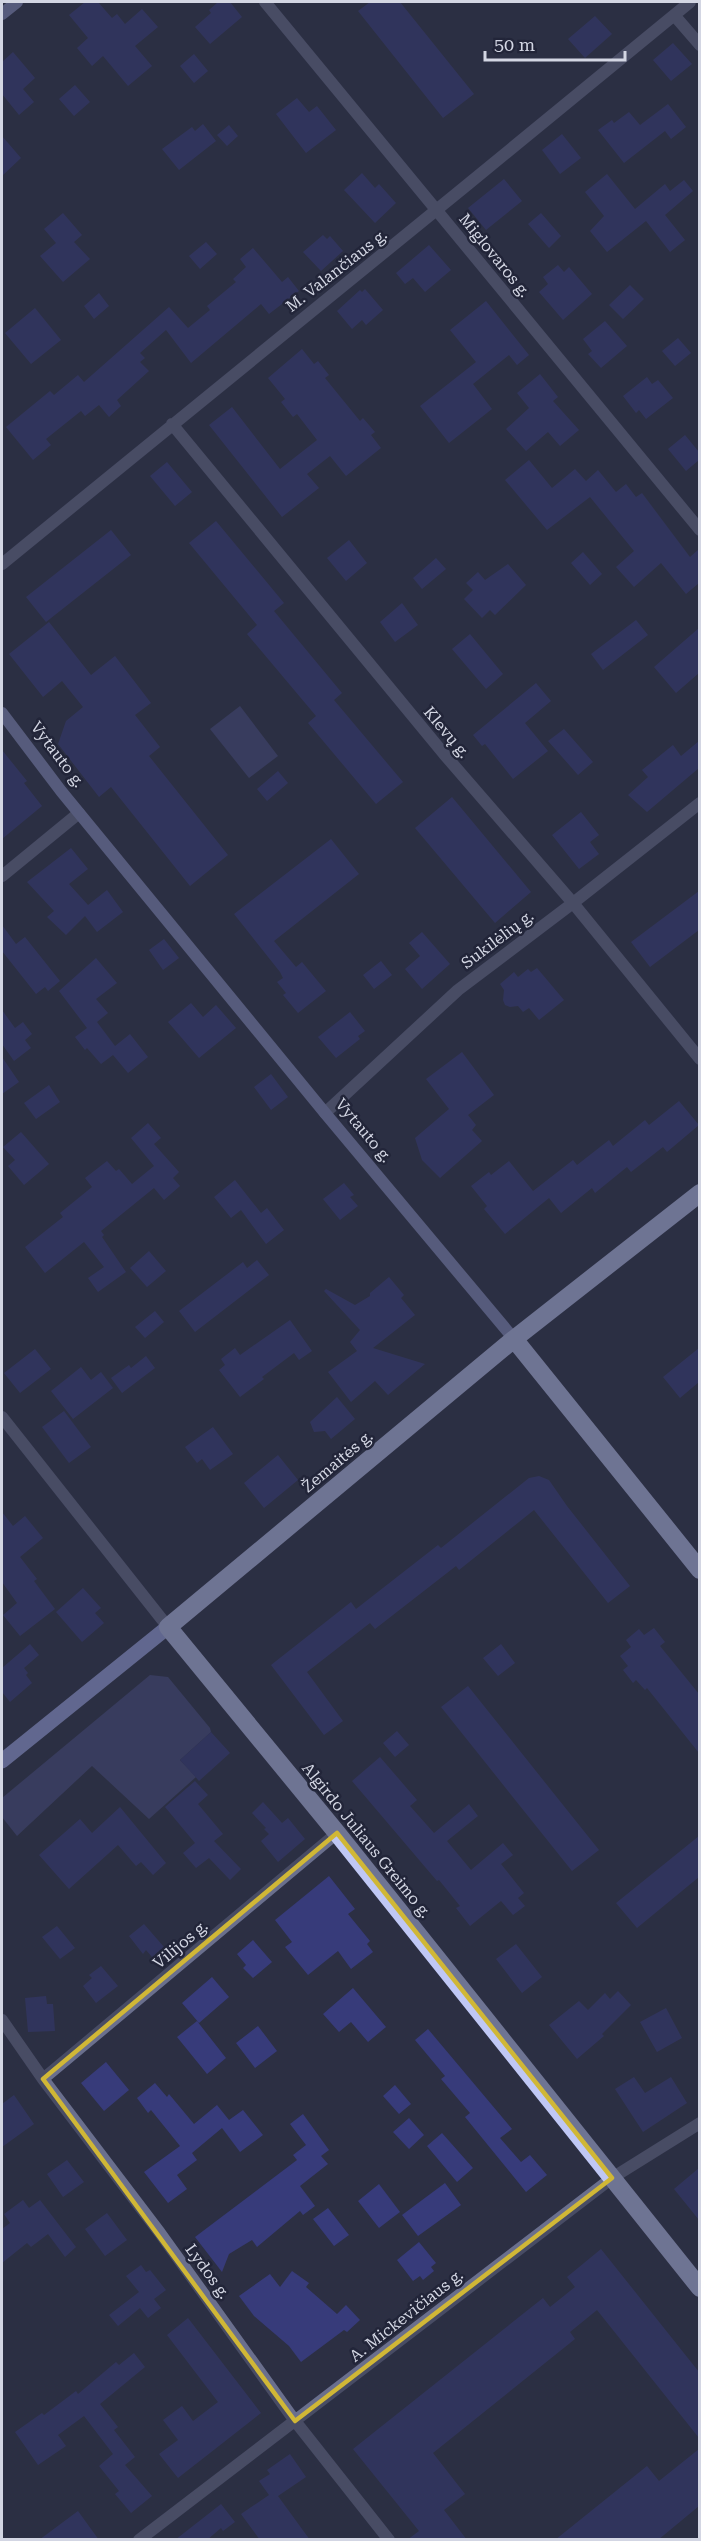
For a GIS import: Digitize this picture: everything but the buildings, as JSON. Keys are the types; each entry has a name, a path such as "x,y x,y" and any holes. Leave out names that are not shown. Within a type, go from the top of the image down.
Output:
{"highway":[{"name":"Žemaitės g.","path":"168,1627 514,1339 699,1193"},
{"name":"Vytauto g.","path":"514,1339 699,1570"},
{"name":"Algirdo Juliaus Greimo g.","path":"168,1627 337,1833 699,2288"}],"main road":[{"path":"2,14 17,2"},
{"name":"Vytauto g.","path":"2,713 79,813 514,1339"},
{"name":"Žemaitės g.","path":"2,1761 168,1627"}],"street":[{"name":"Miglovaros g.","path":"265,2 699,530"},
{"name":"M. Valančiaus g.","path":"2,564 437,211 690,2"},
{"path":"674,15 699,45"},
{"name":"Klevų g.","path":"172,424 444,754 573,903 699,1059"},
{"name":"Sukilėlių g.","path":"325,1113 458,990 699,803"},
{"path":"2,876 79,813"},
{"name":"Algirdo Juliaus Greimo g.","path":"2,1417 168,1627"},
{"name":"Vilijos g.","path":"43,2079 337,1833"},
{"name":"Lydos g.","path":"2,2020 43,2079 160,2233 296,2421 389,2540"},
{"name":"A. Mickevičiaus g.","path":"138,2540 612,2178 699,2123"}],"highlighted area":[{"path":"337,1833 612,2178 295,2421 43,2079"}],"shaded area":[{"path":"240,706 278,756 249,778 210,729"},
{"path":"150,1675 168,1677 210,1728 211,1732 180,1760 196,1777 149,1819 92,1766 17,1836 2,1817 2,1798"}]}
